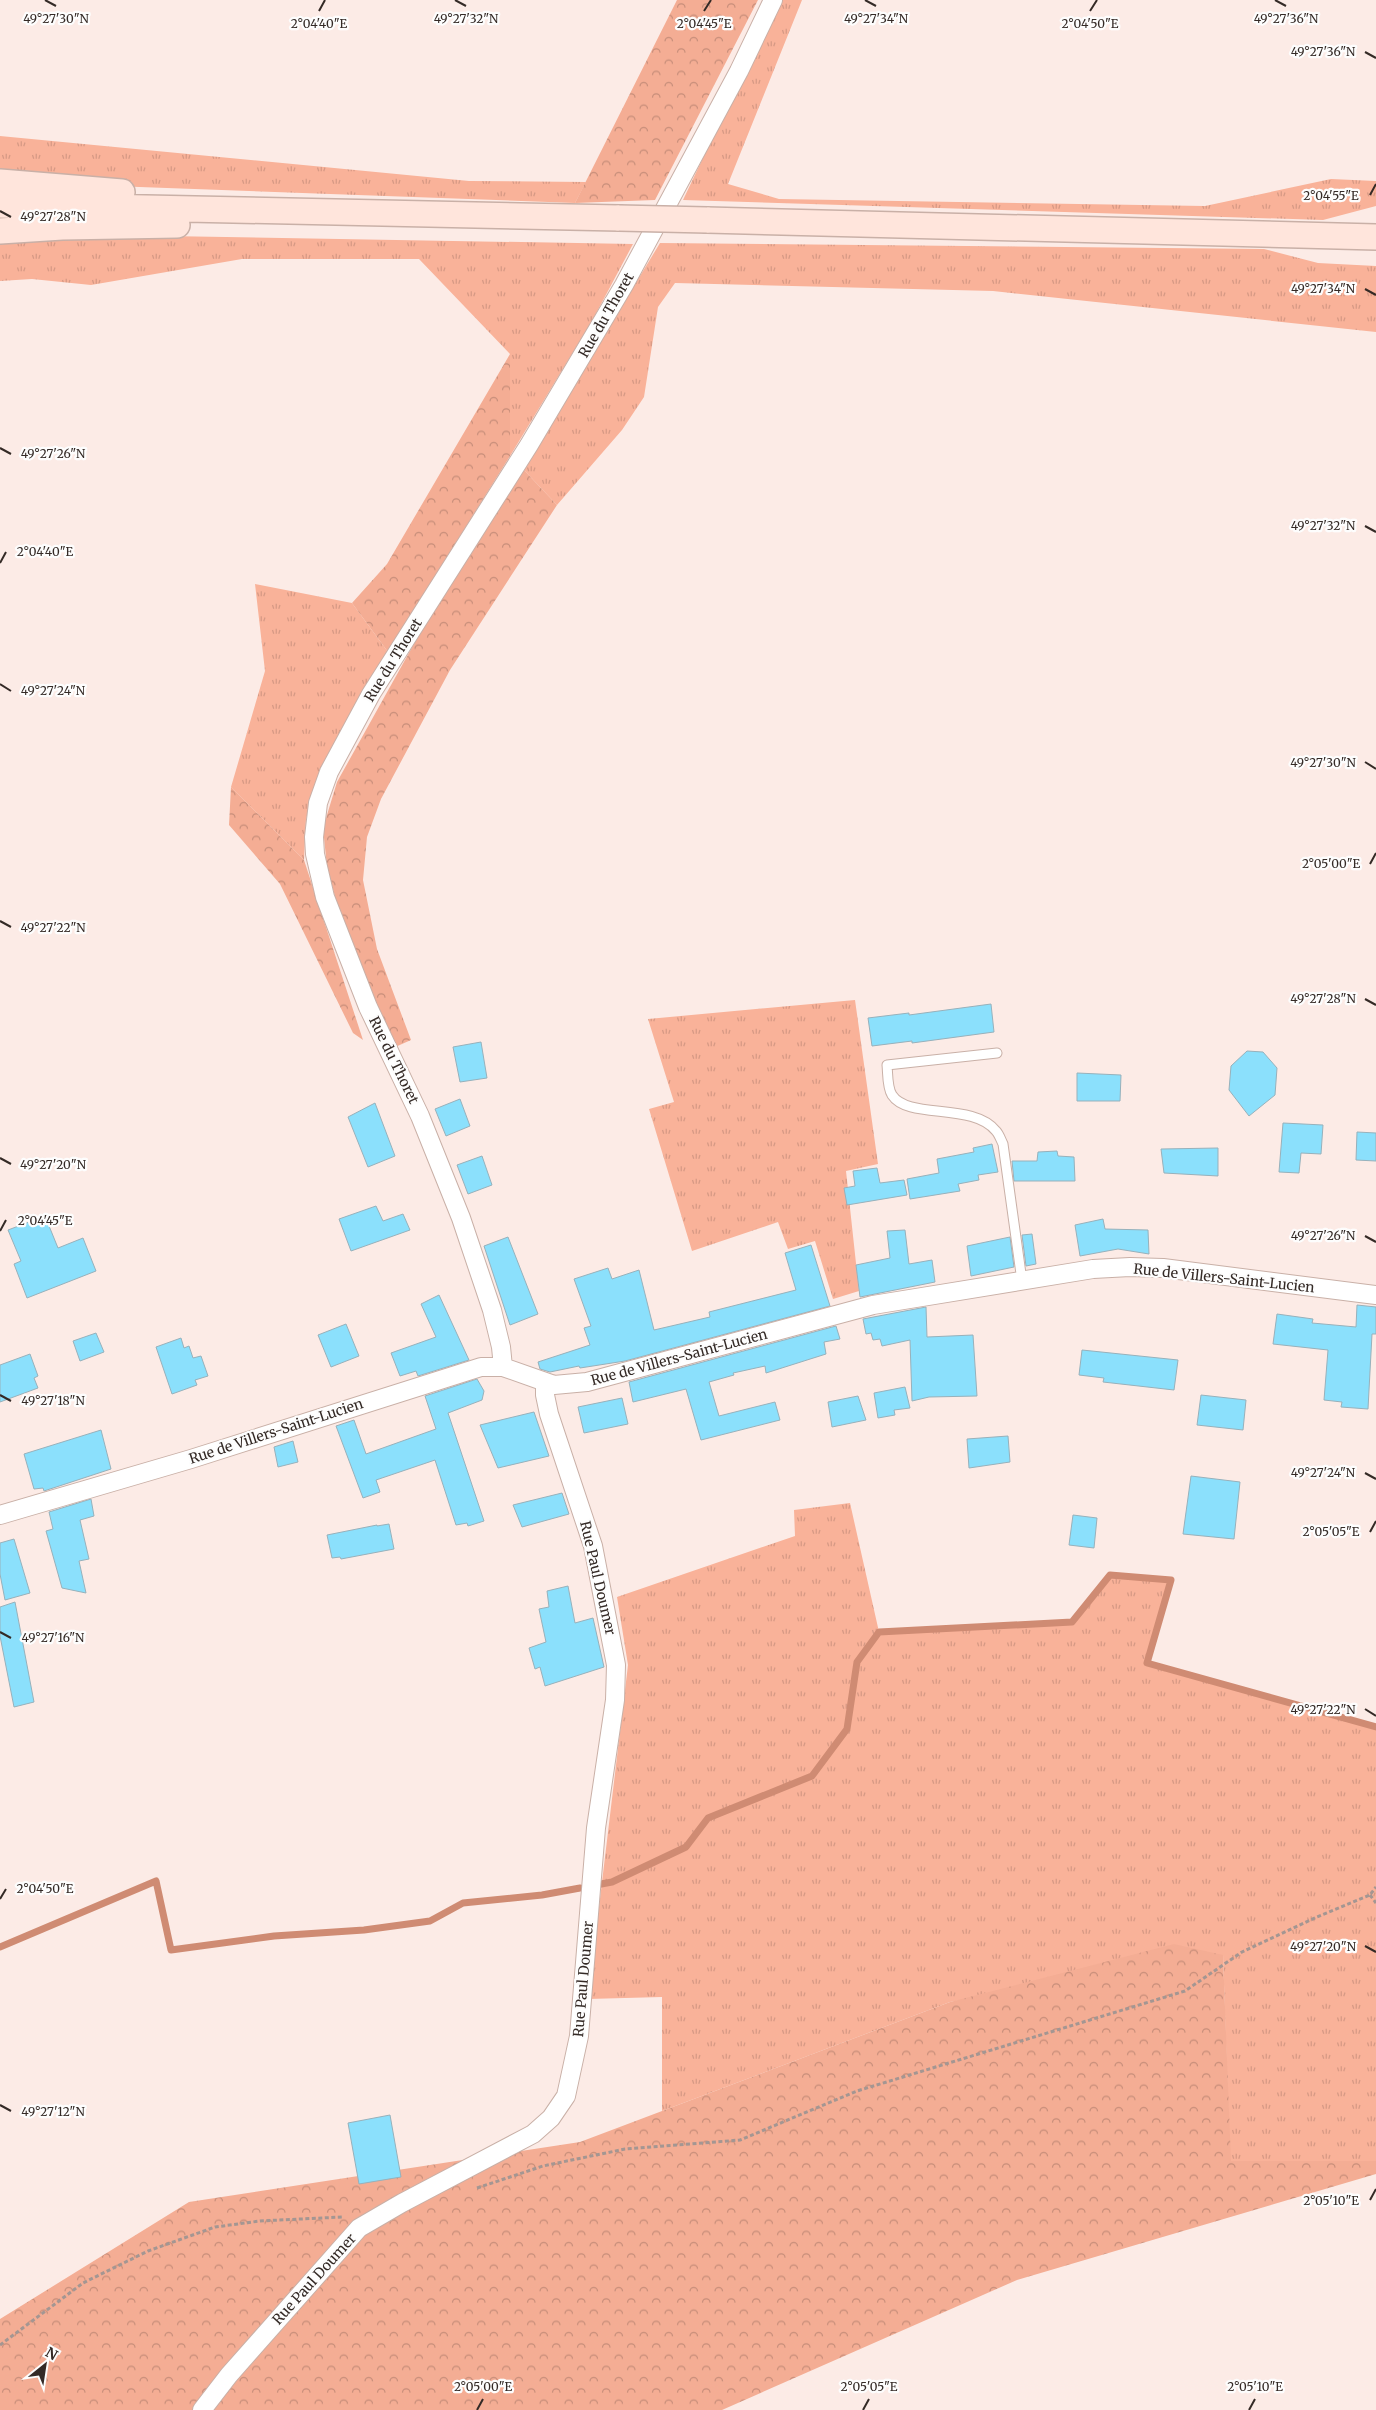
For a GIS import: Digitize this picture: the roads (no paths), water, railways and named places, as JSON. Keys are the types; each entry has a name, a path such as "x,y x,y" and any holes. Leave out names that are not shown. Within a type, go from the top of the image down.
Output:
{"main road":[{"path":"0,182 217,198 338,212"},
{"path":"0,205 1376,237"},
{"path":"0,231 79,226 212,224 338,212"}],"street":[{"name":"Rue du Thoret","path":"503,1367 501,1347 492,1310 461,1218 420,1116 368,1007 325,897 315,854 314,837 318,803 329,772 366,702 528,445 628,278 739,71 772,0"},
{"name":"Rue de Villers-Saint-Lucien","path":"0,1515 208,1453 481,1367 503,1367 545,1383 562,1385 587,1382 859,1309 1093,1270 1145,1267 1376,1295"},
{"name":"Rue Paul Doumer","path":"202,2410 228,2375 359,2228 386,2211 532,2134 552,2118 566,2096 579,2036 596,1828 615,1700 616,1665 593,1546 549,1414 545,1395 545,1383"}],"lane":[{"path":"997,1052 887,1065 888,1081 892,1095 904,1106 968,1115 986,1122 996,1131 1003,1144 1022,1281"}],"waterway":[{"path":"596,1885 612,1882 686,1847 708,1818 812,1776 847,1729 857,1662 879,1632 1072,1622 1110,1575 1171,1580 1147,1663 1376,1727"},
{"path":"0,1947 156,1881 171,1950 274,1936 364,1930 430,1921 463,1903 542,1895 580,1888"}]}
